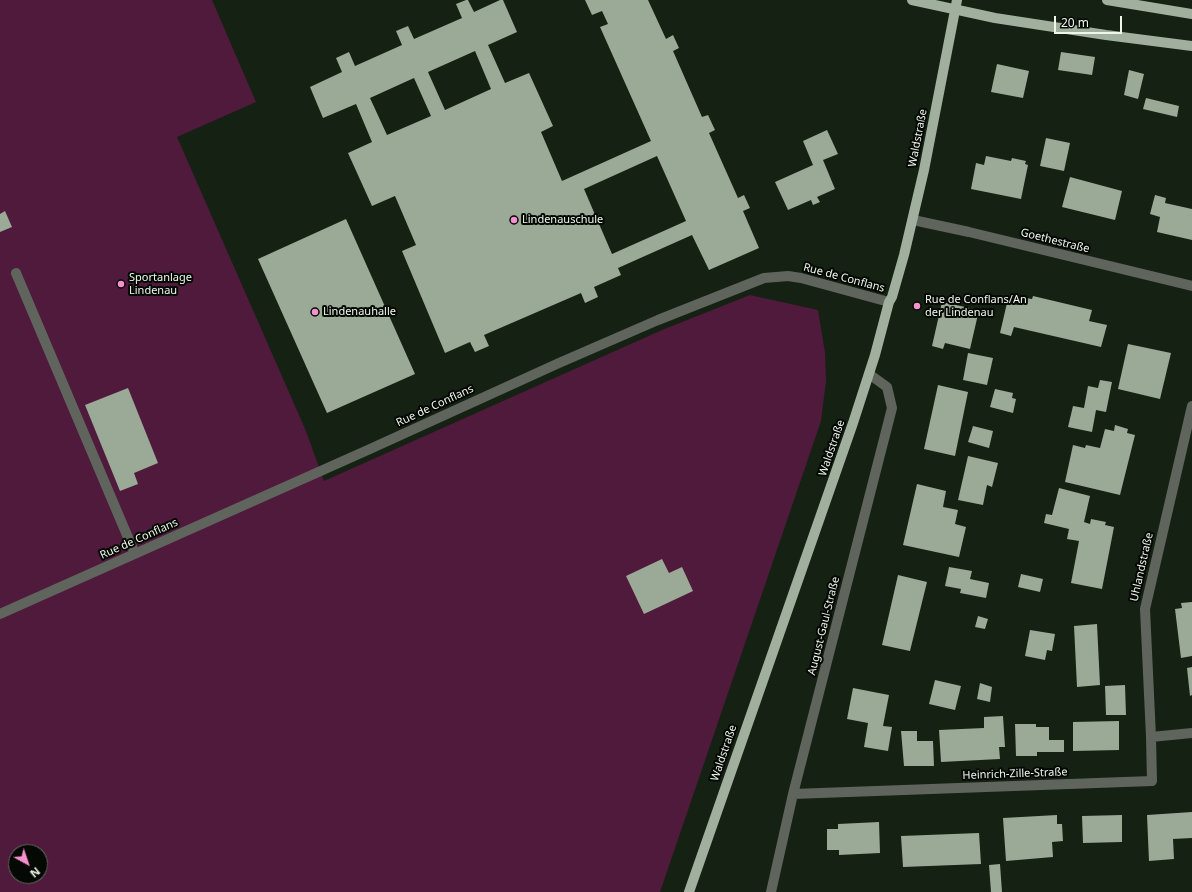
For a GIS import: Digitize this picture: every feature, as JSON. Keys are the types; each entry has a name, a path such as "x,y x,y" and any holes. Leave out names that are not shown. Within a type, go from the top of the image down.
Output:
{"main road":[{"path":"912,0 956,5 996,18 1092,33 1192,46"},
{"path":"1107,0 1192,14"},
{"name":"Waldstraße","path":"689,892 869,374 913,220 956,5"}],"street":[{"name":"Goethestraße","path":"913,220 1192,286"},
{"path":"16,273 135,554"},
{"name":"Rue de Conflans","path":"0,614 573,356 764,278 788,276 801,278 889,302"},
{"name":"August-Gaul-Straße","path":"771,892 793,794 892,408 887,387 869,374"},
{"name":"Uhlandstraße","path":"1151,737 1145,609 1192,406"},
{"path":"1151,737 1192,733"},
{"name":"Heinrich-Zille-Straße","path":"793,794 1152,781 1151,737"}],"shaded area":[{"path":"0,0 212,0 256,102 177,137 306,431 324,481 662,330 750,295 818,310 825,353 826,381 821,421 660,892 0,892"}],"building":[{"path":"468,0 474,12 503,0 517,32 488,45 505,83 529,73 553,126 541,132 562,181 651,141 600,27 608,24 602,11 592,15 585,0 648,0 666,39 673,35 679,48 673,51 702,117 708,115 715,130 709,133 738,198 744,195 750,208 743,211 759,248 709,270 692,235 618,268 621,275 594,287 598,297 585,303 581,293 484,335 489,346 475,352 470,342 445,353 402,251 416,245 395,196 372,206 348,153 372,142 356,104 323,118 310,87 342,72 336,58 349,52 355,66 402,45 396,31 408,26 414,39 462,18 456,4","holes":["475,51 491,89 445,110 428,72","414,78 431,116 387,135 370,98","657,156 686,221 612,254 584,189"]},
{"path":"1061,52 1095,57 1092,75 1058,70"},
{"path":"997,64 1029,71 1023,98 991,92"},
{"path":"1129,70 1144,74 1138,99 1124,95"},
{"path":"1146,98 1179,106 1177,117 1143,109"},
{"path":"827,130 838,154 823,160 835,189 817,197 820,202 813,205 811,200 788,210 775,182 813,165 803,141"},
{"path":"1046,138 1070,143 1064,171 1040,166"},
{"path":"986,156 1011,161 1012,158 1026,161 1025,164 1028,165 1021,199 971,189 976,163 984,165"},
{"path":"1070,177 1122,191 1115,220 1062,207"},
{"path":"1155,195 1166,198 1165,203 1192,209 1192,240 1157,232 1160,217 1150,214"},
{"path":"5,211 12,227 0,232 0,214"},
{"path":"346,219 415,374 327,413 258,259"},
{"path":"1033,296 1092,310 1089,321 1107,325 1101,347 1014,327 1011,336 1000,333 1007,303 1018,305 1020,297 1032,299"},
{"path":"942,302 979,310 970,349 945,343 943,349 932,346"},
{"path":"1128,344 1171,353 1160,399 1118,389"},
{"path":"968,353 993,358 987,385 963,380"},
{"path":"1100,380 1112,382 1106,412 1096,410 1092,432 1068,427 1073,406 1084,408 1088,386 1098,388"},
{"path":"938,385 968,392 955,456 924,449"},
{"path":"128,388 158,463 134,473 138,484 120,491 85,405"},
{"path":"995,389 1013,393 1012,398 1016,399 1013,413 990,407"},
{"path":"1115,425 1128,429 1127,433 1135,435 1120,495 1065,482 1073,445 1085,448 1086,445 1100,448 1105,429 1114,431"},
{"path":"973,426 993,431 989,448 968,442"},
{"path":"968,456 998,463 992,487 987,485 983,505 958,500"},
{"path":"917,484 946,491 943,507 958,510 955,524 966,527 959,557 903,545"},
{"path":"1059,488 1090,496 1084,522 1090,524 1091,519 1106,522 1105,525 1114,527 1102,589 1071,583 1079,541 1067,539 1069,529 1044,523 1046,514 1052,515"},
{"path":"662,559 669,573 682,567 693,591 644,614 626,576"},
{"path":"949,567 972,571 970,579 989,583 986,598 960,593 961,589 945,586"},
{"path":"1021,574 1043,579 1040,592 1018,587"},
{"path":"898,575 927,582 910,651 882,645"},
{"path":"1192,602 1192,656 1181,658 1175,609 1182,608 1181,603"},
{"path":"978,616 988,619 985,629 975,627"},
{"path":"1097,624 1100,685 1077,687 1074,626"},
{"path":"1030,630 1055,634 1052,651 1047,650 1045,660 1025,656"},
{"path":"1192,667 1192,695 1190,696 1187,668"},
{"path":"935,680 961,686 955,710 929,704"},
{"path":"980,683 992,687 990,702 977,699"},
{"path":"1125,685 1126,715 1106,715 1105,686"},
{"path":"853,688 889,695 883,726 892,727 888,751 864,747 868,723 847,719"},
{"path":"1003,716 1005,747 999,747 1000,759 941,762 939,730 984,728 984,717"},
{"path":"1119,721 1119,750 1073,751 1073,722"},
{"path":"1015,724 1036,724 1036,727 1049,727 1049,740 1064,740 1064,752 1037,752 1037,756 1016,756"},
{"path":"901,731 917,731 917,741 933,741 934,766 904,766"},
{"path":"1192,812 1192,838 1173,839 1174,859 1149,861 1147,815"},
{"path":"1057,815 1057,824 1062,824 1063,841 1052,842 1053,857 1006,861 1003,818"},
{"path":"1122,815 1122,842 1083,843 1082,816"},
{"path":"879,822 880,853 839,855 839,850 827,850 827,829 838,829 838,824"},
{"path":"979,833 981,864 903,867 901,836"},
{"path":"1000,864 1002,892 991,892 989,865"}],"place":[{"name":"Lindenauschule","path":"514,220"},
{"name":"Sportanlage Lindenau","path":"121,284"},
{"name":"Rue de Conflans/An der Lindenau","path":"917,306"},
{"name":"Lindenauhalle","path":"315,312"}]}
